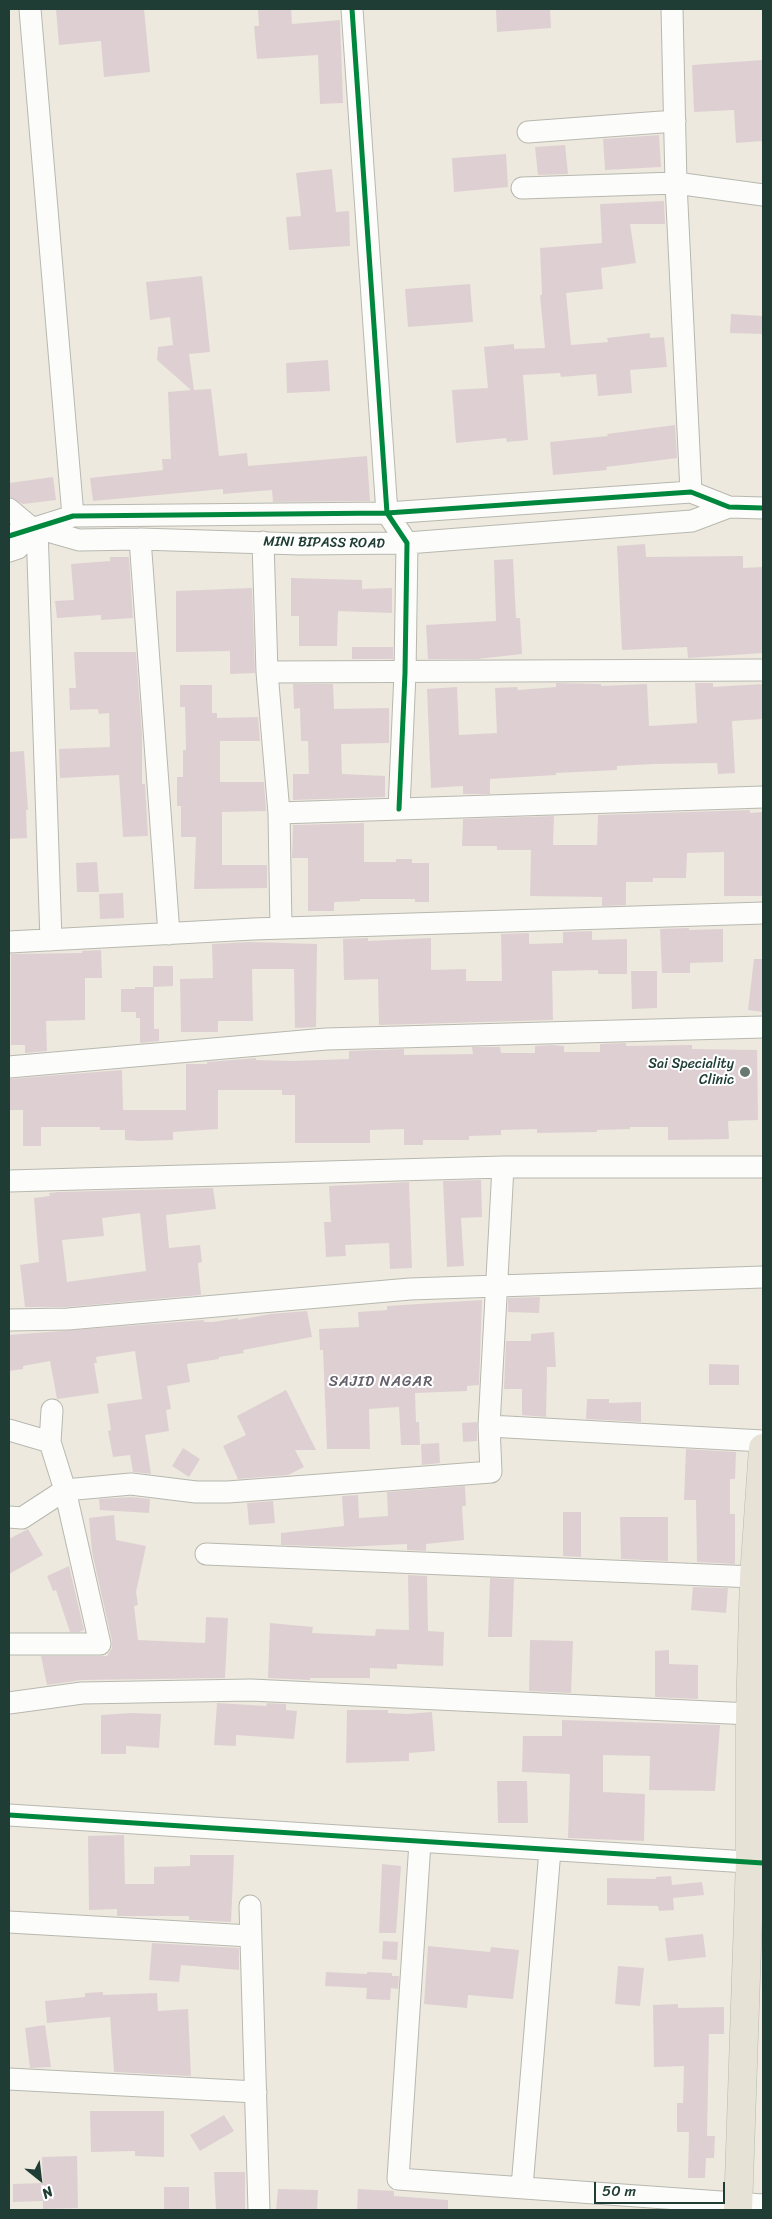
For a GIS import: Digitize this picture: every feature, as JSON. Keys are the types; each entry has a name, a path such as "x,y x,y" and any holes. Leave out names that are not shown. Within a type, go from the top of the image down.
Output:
{"main road":[{"path":"747,2206 756,1861 750,1714 754,1577 763,1448"}],"street":[{"path":"30,9 73,516"},
{"path":"352,9 387,513 407,543 405,672 398,809"},
{"path":"672,9 676,183 691,492"},
{"path":"528,132 675,121"},
{"path":"522,188 676,183 763,195"},
{"path":"9,536 73,516 387,513 691,492 729,507 763,508"},
{"name":"MINI BIPASS ROAD","path":"35,529 79,540 140,539 300,544 407,543 692,521 729,507"},
{"path":"9,509 35,529"},
{"path":"9,551 18,548 35,529"},
{"path":"35,529 51,940"},
{"path":"140,539 169,934"},
{"path":"262,542 267,672 279,813 281,928"},
{"path":"267,672 763,670"},
{"path":"279,813 763,797"},
{"path":"9,942 281,928 763,913"},
{"path":"9,1067 326,1039 763,1027"},
{"path":"9,1181 503,1167 763,1167"},
{"path":"9,1517 22,1518 65,1490 131,1484 196,1492 228,1492 491,1472 489,1426 503,1167"},
{"path":"9,1320 68,1319 410,1289 763,1277"},
{"path":"9,1644 100,1644 65,1490 50,1442 52,1410"},
{"path":"489,1426 763,1441"},
{"path":"9,1430 50,1442"},
{"path":"206,1554 754,1577"},
{"path":"9,1703 82,1693 251,1690 750,1714"},
{"path":"9,1815 420,1842 756,1861"},
{"path":"420,1842 398,2179 522,2187 747,2206"},
{"path":"522,2187 550,1850"},
{"path":"250,1906 259,2210"},
{"path":"9,1922 250,1936"},
{"path":"9,2079 256,2092"}],"building":[{"path":"56,9 144,9 150,72 104,77 101,41 59,45"},
{"path":"258,9 291,9 292,24 340,20 343,103 320,104 318,55 257,59 254,26 259,26"},
{"path":"496,9 550,9 551,28 497,32"},
{"path":"763,60 763,141 736,143 734,110 694,112 692,65"},
{"path":"659,135 661,167 605,170 603,139"},
{"path":"565,145 568,174 538,175 535,147"},
{"path":"506,154 508,187 454,192 452,158"},
{"path":"332,169 336,212 349,211 350,246 289,250 286,217 301,216 296,173"},
{"path":"664,201 665,224 630,224 636,263 601,268 603,289 566,293 571,345 608,342 607,338 650,333 650,338 664,337 667,367 630,370 632,393 598,396 596,374 561,377 560,373 523,375 528,440 507,442 506,438 456,443 452,390 488,388 484,347 514,344 514,349 545,348 540,295 542,295 540,248 602,243 600,204"},
{"path":"202,276 210,352 189,354 194,390 211,389 219,456 247,453 248,466 367,456 370,501 273,502 272,490 223,494 223,489 93,501 90,478 163,470 162,459 171,459 168,392 191,390 157,360 158,347 173,345 170,317 150,320 146,282"},
{"path":"470,284 473,322 408,327 405,289"},
{"path":"731,314 763,316 763,334 730,333"},
{"path":"328,360 330,391 287,393 286,363"},
{"path":"675,425 677,458 606,467 607,470 553,475 550,442 608,436 607,434"},
{"path":"53,477 56,500 23,504 9,497 9,483"},
{"path":"645,544 646,557 743,556 743,568 763,567 763,653 688,658 687,647 622,650 617,546"},
{"path":"110,557 129,557 133,618 101,620 101,615 57,618 55,601 74,600 71,564 110,561"},
{"path":"513,559 516,618 520,618 522,654 477,659 428,659 426,625 496,621 494,560"},
{"path":"291,578 362,580 362,589 392,588 392,613 338,611 337,646 299,646 299,616 291,616"},
{"path":"252,588 255,673 230,674 230,651 176,652 176,591"},
{"path":"352,647 393,647 393,659 352,659"},
{"path":"74,652 136,652 142,734 142,784 145,784 148,836 123,837 119,775 60,778 59,749 110,747 109,713 99,714 98,709 70,710 69,688 76,688"},
{"path":"556,683 601,684 601,686 647,684 649,726 697,723 695,683 713,683 713,687 763,684 763,719 732,721 735,773 718,774 717,763 654,764 617,766 617,770 490,779 490,794 463,794 463,786 431,788 427,689 457,687 459,735 497,733 495,688 517,687 518,690 556,687"},
{"path":"293,684 333,684 334,709 389,708 389,743 341,744 342,774 385,776 385,797 293,800 293,774 309,774 308,741 301,741 300,708 294,709"},
{"path":"180,685 212,685 212,713 217,713 217,718 258,717 260,741 220,741 220,782 264,782 266,811 222,812 222,865 267,865 267,888 194,889 196,837 181,837 181,806 177,806 177,777 183,777 183,750 186,750 185,707 180,707"},
{"path":"24,751 28,810 26,810 27,838 9,839 9,752"},
{"path":"750,810 750,813 763,812 763,896 724,896 724,852 687,853 686,878 653,878 653,882 626,882 626,905 602,906 602,897 530,896 531,850 497,850 497,846 462,846 463,819 554,816 553,845 597,845 598,815"},
{"path":"364,823 364,862 396,862 396,859 412,859 412,863 429,863 429,902 415,902 415,899 360,899 360,901 334,902 334,911 308,911 308,858 292,858 293,825"},
{"path":"97,862 99,892 77,892 76,863"},
{"path":"123,893 124,918 100,919 99,894"},
{"path":"689,928 689,930 723,929 723,962 690,963 690,973 662,973 660,929"},
{"path":"592,931 592,940 627,939 627,974 598,974 598,970 552,971 553,1020 379,1025 378,979 344,980 343,939 368,938 368,941 431,938 431,970 466,969 466,981 502,981 501,934 529,933 529,944 563,943 563,932"},
{"path":"250,942 317,944 316,1027 295,1028 294,969 252,969 253,1021 218,1021 218,1032 181,1032 180,979 213,978 212,944"},
{"path":"101,950 102,978 85,978 85,1020 46,1021 47,1051 25,1053 25,1045 11,1045 11,954 82,953 82,951"},
{"path":"754,959 763,959 763,1012 748,1010"},
{"path":"153,966 173,966 173,986 153,987"},
{"path":"631,971 657,971 657,1008 632,1009"},
{"path":"135,987 154,987 154,1029 159,1029 159,1041 140,1043 140,1018 136,1018 136,1012 121,1012 121,989 135,989"},
{"path":"626,1043 626,1046 692,1045 692,1049 757,1050 758,1120 728,1121 729,1139 668,1140 668,1127 630,1127 630,1129 597,1130 597,1132 537,1133 537,1129 501,1130 501,1135 469,1136 469,1140 423,1140 423,1145 404,1145 404,1129 370,1130 370,1143 295,1143 295,1095 282,1095 282,1090 218,1090 218,1129 173,1132 173,1140 140,1141 125,1140 125,1130 100,1130 100,1127 41,1127 41,1146 23,1146 23,1110 9,1110 9,1079 122,1070 123,1110 186,1110 186,1064 207,1064 207,1062 256,1058 256,1060 293,1061 349,1059 349,1051 404,1049 404,1055 473,1054 472,1047 500,1047 501,1053 535,1053 535,1046 553,1045 564,1046 564,1052 600,1052 600,1044"},
{"path":"481,1180 482,1217 461,1218 464,1266 447,1267 443,1181"},
{"path":"409,1182 412,1268 390,1269 389,1243 345,1245 346,1256 326,1257 324,1222 331,1222 329,1186"},
{"path":"213,1188 216,1209 166,1215 169,1248 200,1245 202,1262 198,1263 201,1295 67,1307 25,1307 20,1265 39,1262 34,1198 50,1196 49,1193","holes":["140,1213 146,1271 67,1282 62,1240 104,1236 102,1218"]},
{"path":"540,1297 539,1313 508,1312 508,1298"},
{"path":"482,1300 479,1385 467,1386 467,1391 415,1393 416,1422 419,1422 420,1445 401,1445 399,1407 369,1409 370,1449 327,1449 323,1350 320,1350 319,1329 359,1327 358,1312 387,1310 387,1306"},
{"path":"307,1311 312,1337 243,1350 244,1353 219,1357 219,1359 187,1364 190,1382 167,1386 171,1409 166,1410 169,1431 145,1435 151,1474 133,1472 130,1455 113,1457 108,1431 111,1430 107,1404 142,1399 135,1351 96,1357 97,1363 94,1363 99,1393 57,1399 50,1361 23,1366 23,1369 9,1371 9,1335 204,1320 204,1322 213,1322 238,1318 238,1320 270,1314"},
{"path":"554,1332 556,1367 547,1367 546,1417 522,1415 522,1389 504,1389 506,1341 531,1341 531,1334"},
{"path":"709,1364 739,1365 739,1385 709,1385"},
{"path":"286,1390 316,1450 295,1450 304,1467 288,1475 238,1479 223,1446 246,1435 237,1416"},
{"path":"587,1399 609,1399 609,1403 641,1402 641,1422 586,1419"},
{"path":"477,1422 477,1441 463,1442 462,1423"},
{"path":"439,1443 440,1463 422,1465 421,1444"},
{"path":"183,1448 200,1459 189,1477 172,1466"},
{"path":"686,1449 736,1452 735,1479 730,1479 730,1514 735,1514 735,1564 697,1562 696,1500 684,1500"},
{"path":"465,1486 466,1506 462,1506 464,1540 426,1544 426,1551 407,1550 407,1544 345,1547 281,1545 281,1533 344,1526 342,1496 358,1495 359,1518 388,1516 387,1492"},
{"path":"131,1497 150,1499 149,1513 100,1510 99,1499"},
{"path":"273,1501 275,1523 249,1525 247,1503"},
{"path":"563,1512 581,1512 581,1557 563,1556"},
{"path":"114,1515 116,1540 146,1546 136,1592 138,1605 134,1606 138,1640 205,1643 206,1617 228,1618 225,1678 82,1680 47,1685 41,1656 107,1656 112,1648 92,1552 89,1518"},
{"path":"620,1517 668,1517 668,1561 621,1559"},
{"path":"28,1529 43,1555 9,1574 9,1539"},
{"path":"69,1566 84,1630 79,1632 70,1632 56,1590 53,1591 47,1576"},
{"path":"408,1575 427,1576 428,1631 444,1632 443,1666 397,1664 397,1669 370,1668 370,1678 310,1678 310,1680 268,1678 270,1623 313,1627 312,1633 375,1636 376,1629 409,1630"},
{"path":"490,1578 514,1579 512,1637 488,1637"},
{"path":"693,1587 728,1588 726,1613 691,1610"},
{"path":"530,1640 573,1641 571,1693 529,1691"},
{"path":"669,1650 669,1664 698,1665 698,1699 655,1697 655,1651"},
{"path":"217,1703 266,1706 267,1703 286,1704 286,1710 297,1711 294,1739 236,1735 236,1746 214,1745"},
{"path":"347,1710 388,1710 388,1713 407,1714 432,1712 435,1751 409,1753 409,1761 346,1763"},
{"path":"161,1714 159,1748 126,1746 126,1754 101,1754 101,1715"},
{"path":"562,1720 720,1725 715,1791 649,1790 650,1756 603,1755 603,1792 645,1794 644,1841 568,1838 570,1774 522,1772 523,1736 562,1736"},
{"path":"497,1781 527,1781 528,1823 498,1823"},
{"path":"124,1835 125,1884 154,1884 154,1867 190,1866 190,1855 234,1855 231,1922 189,1920 189,1916 117,1916 117,1909 89,1910 88,1836"},
{"path":"382,1864 401,1866 396,1933 379,1933"},
{"path":"671,1876 672,1885 702,1882 704,1895 673,1898 674,1910 659,1911 658,1906 607,1905 607,1878 656,1879 656,1877"},
{"path":"703,1934 706,1957 668,1961 665,1938"},
{"path":"383,1941 398,1942 397,1960 382,1959"},
{"path":"152,1943 239,1948 239,1970 181,1965 179,1982 149,1980"},
{"path":"428,1946 490,1952 491,1947 519,1950 513,1999 468,1995 467,2008 424,2004"},
{"path":"618,1966 644,1968 640,2006 615,2004"},
{"path":"326,1972 392,1973 392,1976 399,1976 398,1989 391,1988 390,2000 366,1999 367,1988 325,1986"},
{"path":"103,1992 103,1995 157,1993 158,2011 188,2009 191,2076 114,2072 110,2017 47,2023 45,2001 85,1997 85,1993"},
{"path":"678,2004 678,2008 724,2007 724,2034 709,2034 707,2136 715,2136 714,2158 706,2158 705,2178 688,2178 689,2132 677,2132 677,2103 683,2103 684,2066 654,2067 653,2005"},
{"path":"45,2025 51,2067 30,2068 25,2028"},
{"path":"90,2111 164,2111 164,2157 135,2156 135,2151 91,2152"},
{"path":"224,2115 234,2131 200,2151 190,2135"},
{"path":"77,2156 78,2208 43,2209 43,2201 13,2202 13,2184 43,2183 42,2157"},
{"path":"214,2172 245,2172 245,2210 216,2210"},
{"path":"164,2187 189,2187 189,2210 164,2210"},
{"path":"278,2189 318,2190 317,2210 276,2210"},
{"path":"358,2189 394,2191 394,2196 448,2200 448,2210 357,2210"}],"cycle path":[{"path":"352,9 387,513 407,543 405,673 399,809"},
{"path":"9,536 73,516 387,513 691,492 729,507 763,508"},
{"path":"9,1815 763,1863"}],"place":[{"name":"Sai Speciality Clinic","path":"745,1072"}],"district":[{"name":"SAJID NAGAR","path":"381,1382"}]}
